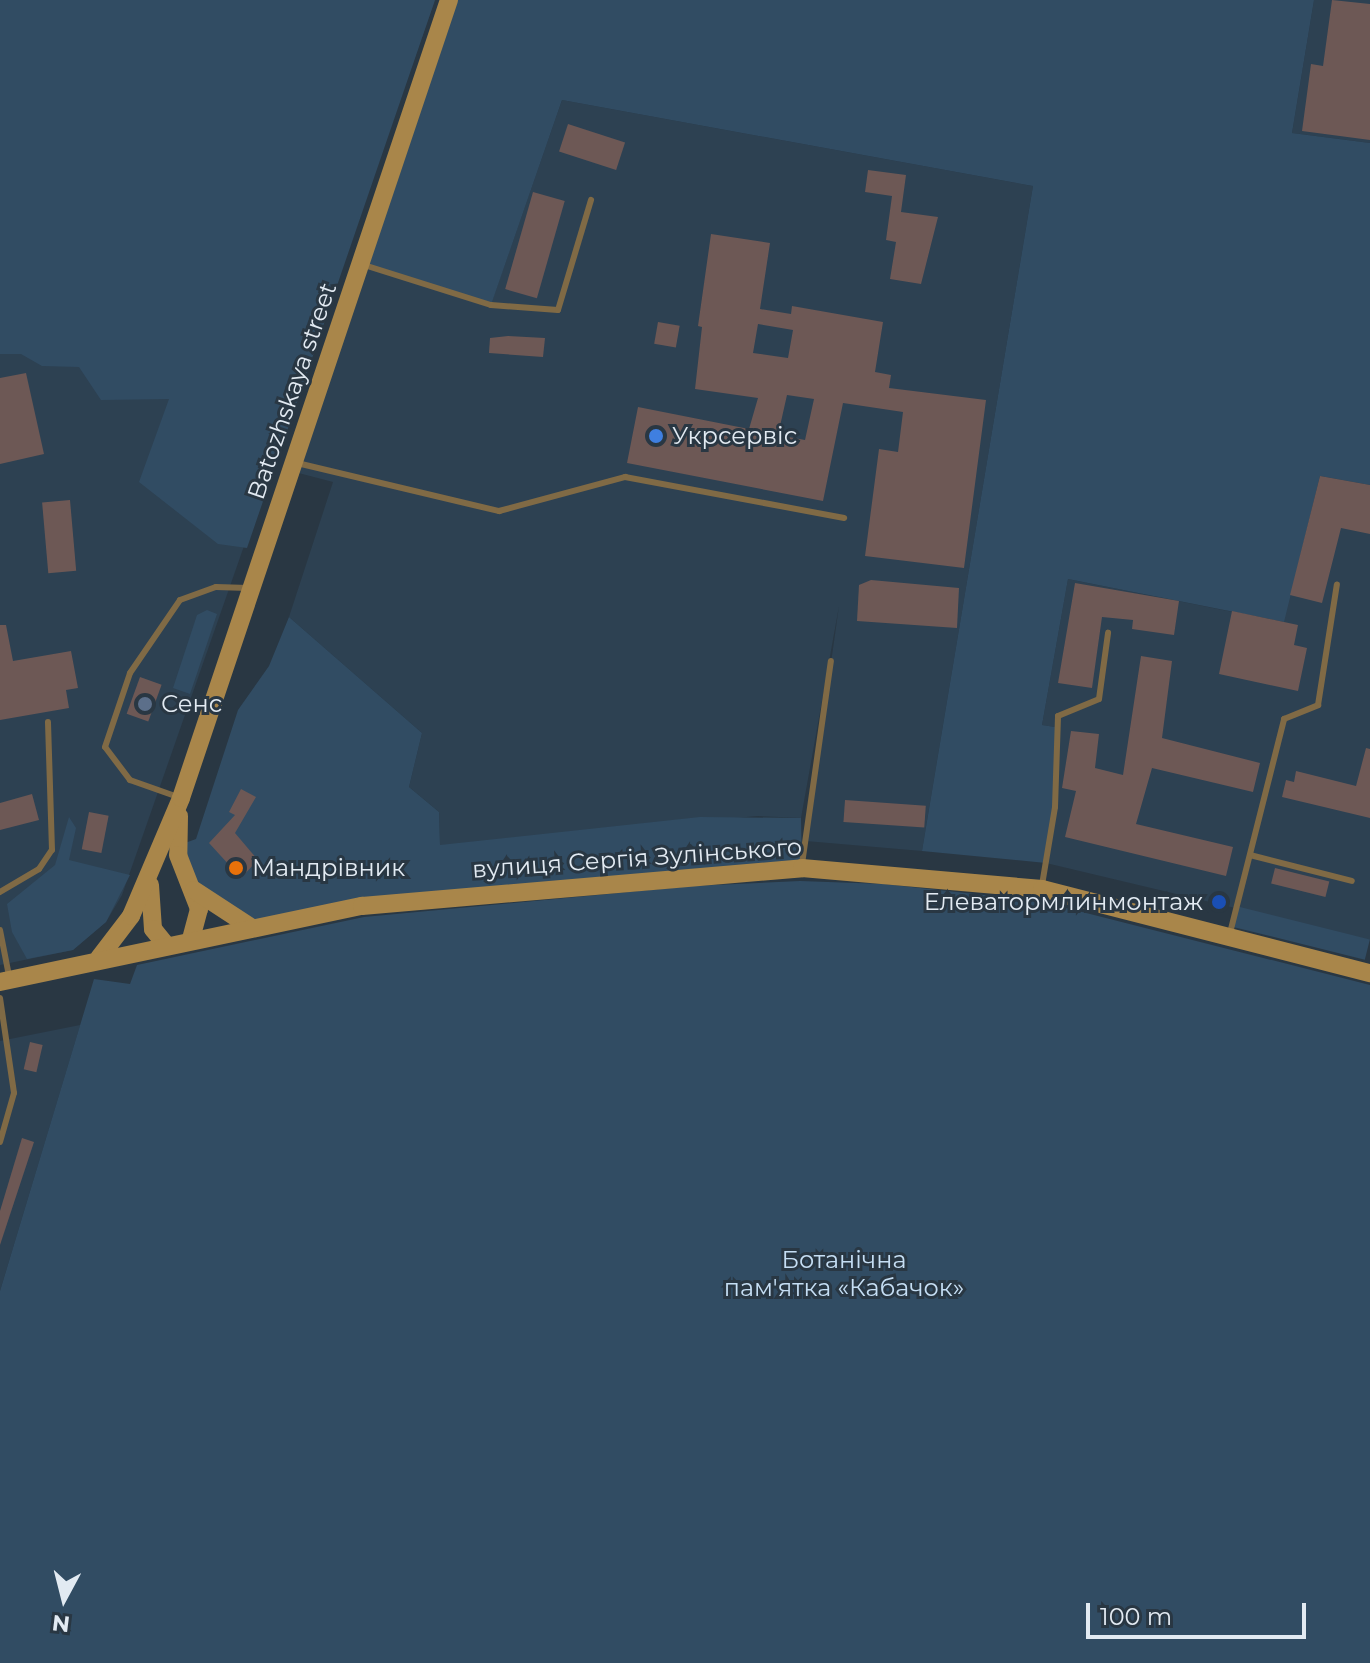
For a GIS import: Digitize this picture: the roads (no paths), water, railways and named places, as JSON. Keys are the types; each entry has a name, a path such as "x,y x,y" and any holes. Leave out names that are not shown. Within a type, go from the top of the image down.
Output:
{"street":[{"name":"Batozhskaya street","path":"99,958 118,937 150,879 181,798 449,0"},
{"name":"Batozhskaya street","path":"181,798 178,855 199,909 191,938"},
{"name":"вулиця Сергія Зулінського","path":"5,981 191,938 407,900 802,868 1042,889 1370,973"},
{"name":"Batozhskaya street","path":"150,879 149,913 153,929 165,944"},
{"path":"194,890 252,928"}],"lane":[{"path":"361,264 491,305 558,310 591,200"},
{"path":"294,463 499,511 625,477 844,518"},
{"path":"1229,936 1284,719 1318,705 1337,584"},
{"path":"181,798 130,780 105,747 130,673 180,600 216,587 252,588"},
{"path":"1042,889 1055,807 1058,716 1099,699 1108,633"},
{"path":"802,868 831,661"},
{"path":"0,892 39,869 52,850 48,722"},
{"path":"1250,855 1352,881"},
{"path":"0,930 5,981"},
{"path":"0,998 14,1093 0,1142"}],"place":[{"name":"Укрсервіс","path":"656,436"},
{"name":"Сенс","path":"145,704"},
{"name":"Мандрівник","path":"236,868"},
{"name":"Елеватормлинмонтаж","path":"1219,902"}],"park label":[{"name":"Ботанічна пам'ятка «Кабачок»","path":"844,1274"}]}
